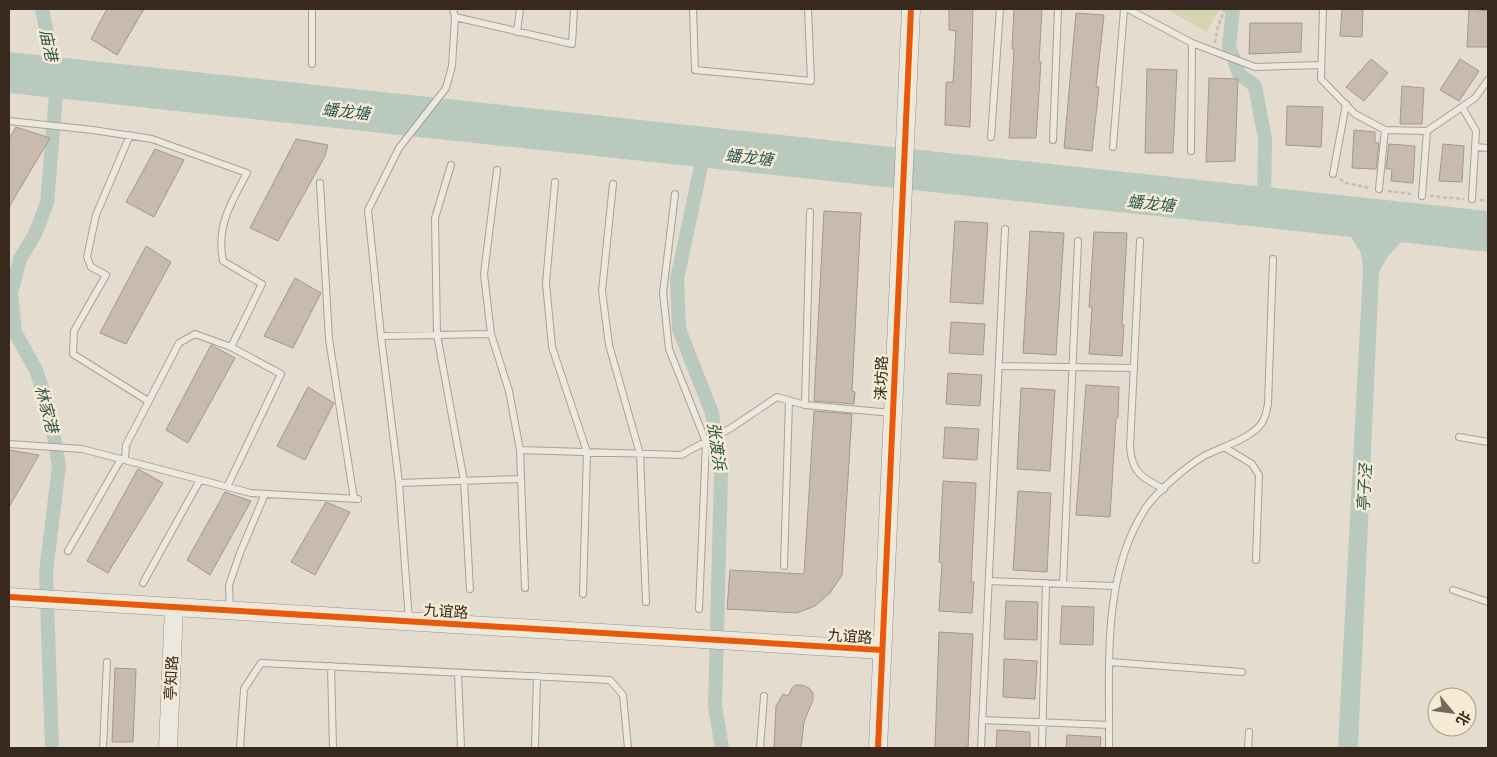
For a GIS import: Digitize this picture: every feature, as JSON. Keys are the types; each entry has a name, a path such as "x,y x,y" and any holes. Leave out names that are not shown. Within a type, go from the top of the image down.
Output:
{"street":[{"name":"涞坊路","path":"878,748 911,9"},
{"name":"九谊路","path":"13,597 882,650"},
{"name":"亭知路","path":"168,748 174,607"}],"lane":[{"path":"312,9 312,64"},
{"path":"409,621 399,483 368,210 399,148 446,88 452,66 455,17 453,9"},
{"path":"518,32 520,9"},
{"path":"455,17 572,44 574,9"},
{"path":"693,9 695,70 811,81 808,9"},
{"path":"991,137 1000,9"},
{"path":"1053,140 1058,9"},
{"path":"1113,147 1124,9"},
{"path":"1128,9 1192,43 1255,67 1321,65"},
{"path":"1322,9 1321,79 1355,114 1385,130 1427,131 1476,98 1488,80"},
{"path":"1190,151 1192,43"},
{"path":"1333,174 1346,104"},
{"path":"1462,107 1476,131 1472,199"},
{"path":"9,121 152,139 247,174 222,224 220,246 224,261 262,284 231,347"},
{"path":"1379,189 1385,130"},
{"path":"1422,196 1427,131"},
{"path":"130,136 96,215 87,257 91,267 106,275 74,331 73,354 148,401"},
{"path":"1475,147 1488,148"},
{"path":"451,165 435,218 436,335 464,481 470,589"},
{"path":"497,170 484,274 490,334 508,391 520,450 525,588"},
{"path":"555,182 546,282 552,346 587,452 583,594"},
{"path":"9,444 76,449 251,493 356,499 329,339 320,183"},
{"path":"613,184 602,292 609,345 640,454 646,602"},
{"path":"675,194 663,293 669,349 706,442 699,609"},
{"path":"805,405 810,212"},
{"path":"981,748 1005,230"},
{"path":"1063,584 1078,241"},
{"path":"1140,241 1131,462 1139,474 1149,482 1164,489"},
{"path":"1109,748 1110,622 1115,586 1126,544 1146,508 1173,480 1203,457 1254,432 1264,420 1268,404 1273,259"},
{"path":"68,551 123,460 126,445 179,343 195,334 231,347 281,374 227,487"},
{"path":"381,336 490,334"},
{"path":"998,366 1134,368"},
{"path":"520,450 681,455 731,428 777,397 805,405 892,413"},
{"path":"784,566 789,401"},
{"path":"1459,437 1488,442"},
{"path":"1224,446 1252,464 1259,475 1256,560"},
{"path":"399,483 521,479"},
{"path":"143,583 200,480"},
{"path":"230,610 229,585 240,553 265,494"},
{"path":"989,581 1115,586"},
{"path":"1042,748 1046,584"},
{"path":"1453,590 1488,602"},
{"path":"103,748 108,662"},
{"path":"1110,662 1242,672"},
{"path":"240,748 244,690 261,663 610,680 623,695 628,748"},
{"path":"330,666 333,748"},
{"path":"458,672 461,748"},
{"path":"534,748 537,676"},
{"path":"760,748 764,696"},
{"path":"982,720 1109,725"},
{"path":"1248,748 1249,732"}],"path":[{"path":"1214,52 1218,26 1225,9"},
{"path":"1333,174 1346,184 1422,196 1472,199 1488,202"}],"shaded area":[{"path":"1167,9 1220,9 1206,32"}],"water":[{"path":"9,52 1488,211 1488,252 1401,242 1388,256 1379,272 1358,748 1338,748 1363,270 1361,253 1351,237 9,93"}],"building":[{"path":"107,9 144,9 117,55 91,39"},
{"path":"949,9 973,9 970,127 945,125 946,82 953,82 956,31 949,30"},
{"path":"1014,9 1042,9 1036,138 1009,138 1014,49 1012,49"},
{"path":"1342,9 1363,9 1362,37 1340,36"},
{"path":"1469,9 1488,11 1488,47 1467,47"},
{"path":"1076,13 1104,15 1096,87 1099,87 1092,151 1064,148"},
{"path":"1250,23 1302,23 1301,52 1249,54"},
{"path":"1371,59 1388,73 1364,101 1346,87"},
{"path":"1460,59 1479,71 1459,101 1440,90"},
{"path":"1147,69 1177,70 1173,153 1145,153"},
{"path":"1209,78 1238,79 1235,161 1206,162"},
{"path":"1402,86 1424,88 1422,124 1400,124"},
{"path":"1287,106 1323,107 1321,147 1286,145"},
{"path":"16,127 50,138 9,207 9,139"},
{"path":"1354,130 1375,132 1375,143 1379,143 1376,169 1352,168"},
{"path":"296,139 328,145 325,156 278,241 250,228"},
{"path":"1389,144 1415,146 1413,183 1391,181 1392,169 1386,169"},
{"path":"1443,144 1464,146 1462,182 1439,181"},
{"path":"155,149 184,160 154,217 126,202"},
{"path":"824,211 861,213 852,391 855,392 854,404 814,401"},
{"path":"955,221 988,223 983,304 950,302"},
{"path":"1030,231 1064,233 1056,355 1023,353"},
{"path":"1094,232 1127,233 1122,356 1089,354 1092,307 1089,307"},
{"path":"146,246 171,262 126,344 100,333"},
{"path":"295,278 321,293 293,348 264,336"},
{"path":"951,322 985,324 983,355 949,353"},
{"path":"211,345 235,358 188,443 166,430"},
{"path":"948,373 982,375 980,406 946,404"},
{"path":"1086,385 1119,387 1110,517 1076,515"},
{"path":"308,387 334,403 305,460 277,446"},
{"path":"1021,388 1055,390 1050,471 1017,469"},
{"path":"814,411 852,414 842,575 830,593 815,606 797,613 727,609 730,570 804,574"},
{"path":"945,427 979,429 977,460 943,458"},
{"path":"9,450 39,455 9,507"},
{"path":"138,469 163,483 108,573 87,561"},
{"path":"943,481 976,483 971,582 974,582 972,613 939,611 942,563 939,562"},
{"path":"1018,491 1051,493 1047,572 1013,570"},
{"path":"225,492 251,501 210,575 187,560"},
{"path":"326,502 350,512 315,575 291,562"},
{"path":"1006,601 1038,602 1037,640 1004,639"},
{"path":"1062,606 1094,607 1093,645 1060,644"},
{"path":"939,632 973,634 968,748 935,748"},
{"path":"1004,659 1037,661 1035,699 1003,697"},
{"path":"115,668 136,669 133,742 112,742"},
{"path":"796,685 809,688 813,693 813,700 804,722 801,748 774,748 776,706 783,694 788,696"},
{"path":"997,730 1030,732 1030,748 996,748"},
{"path":"1067,735 1101,737 1100,748 1066,748"}],"waterway":[{"name":"林家港","path":"42,9 57,82 47,203 35,234 20,259 11,293 15,332 36,370 50,413 59,466 46,572 52,748"},
{"path":"1233,9 1229,46 1239,74 1255,86 1265,139 1264,205"},
{"name":"张渡浜","path":"704,152 677,279 679,329 712,413 721,474 715,706 722,748"}],"cycle path":[{"path":"878,748 911,9"},
{"path":"9,597 882,650"}],"water label":[{"name":"庙港","path":"49,45"},
{"name":"蟠龙塘","path":"346,111"},
{"name":"蟠龙塘","path":"749,157"},
{"name":"蟠龙塘","path":"1151,203"},
{"name":"亭子泾","path":"1364,488"}]}
